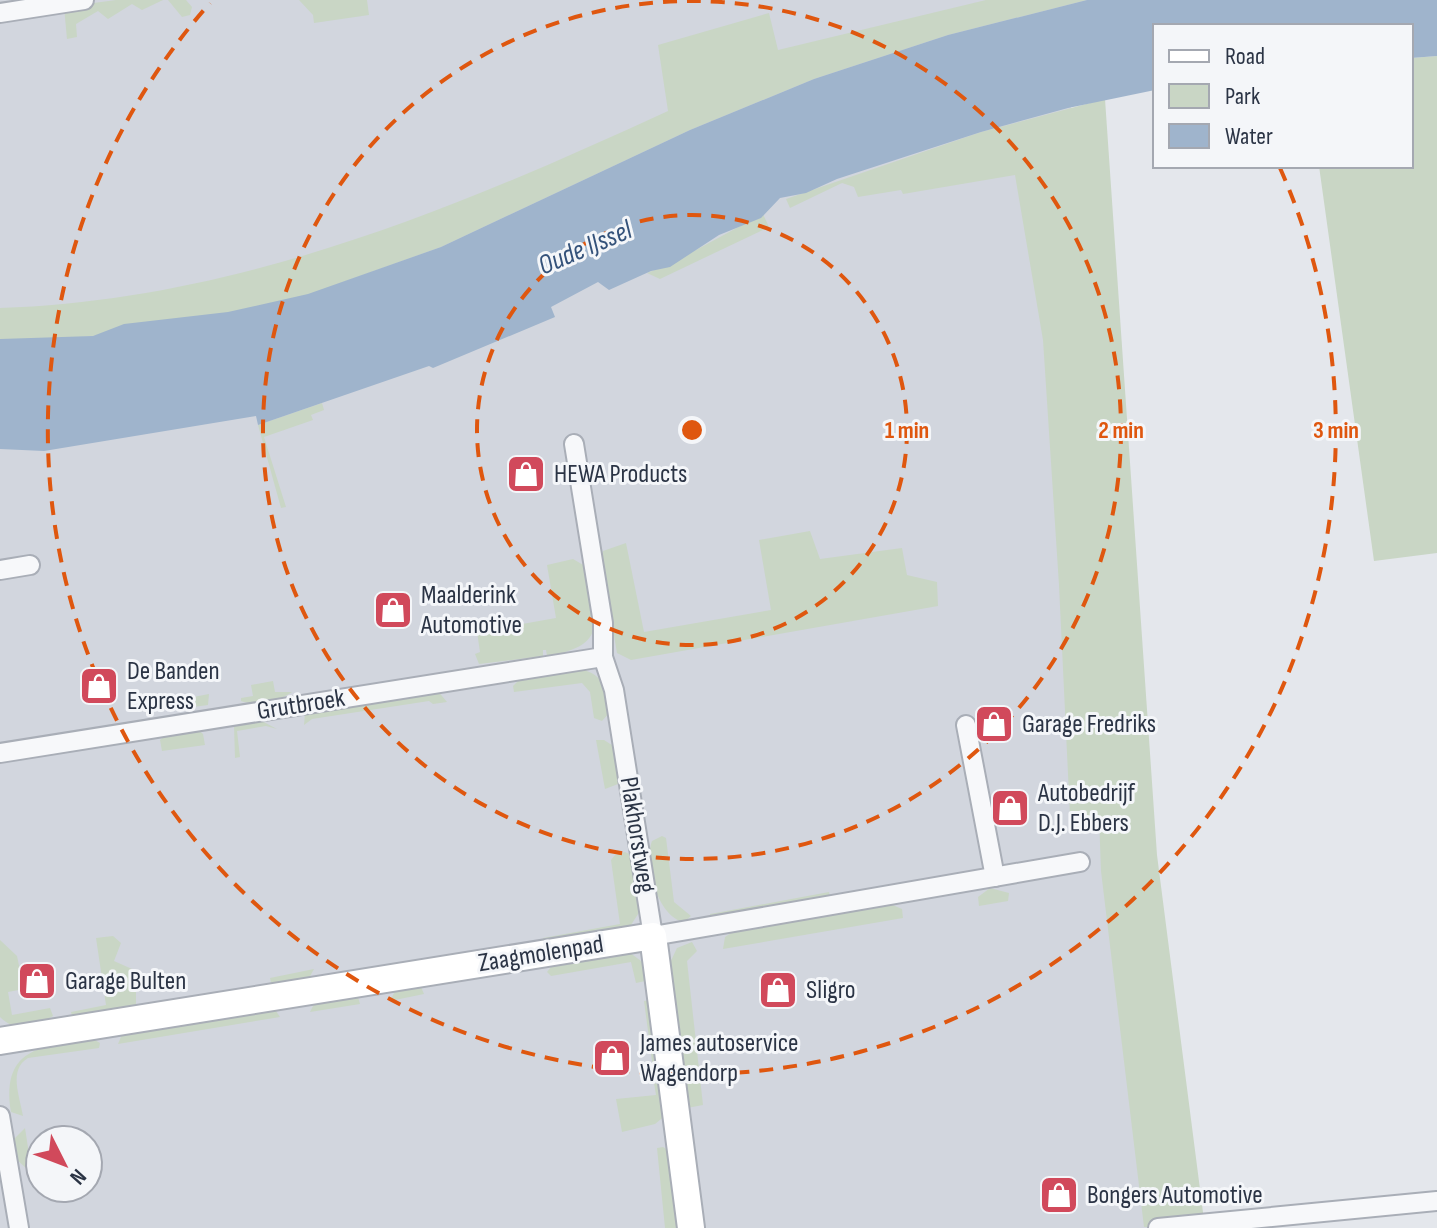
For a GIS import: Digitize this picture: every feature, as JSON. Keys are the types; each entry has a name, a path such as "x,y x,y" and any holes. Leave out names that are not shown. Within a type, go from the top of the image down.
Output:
{"street":[{"path":"0,13 84,0"},
{"name":"Plakhorstweg","path":"574,444 603,623 603,657 614,690 653,936 691,1228"},
{"path":"0,570 30,565"},
{"name":"Grutbroek","path":"0,753 603,657"},
{"path":"966,725 995,877"},
{"name":"Zaagmolenpad","path":"0,1041 653,936 1080,862"},
{"path":"0,1116 19,1228"},
{"path":"1158,1228 1437,1201"}],"shaded area":[{"path":"0,0 1424,0 1153,24 1153,27 1066,62 1194,1228 0,1228"}],"green space":[{"path":"116,0 163,0 142,10 132,4 108,19 98,11 76,24 77,37 67,39 64,7"},
{"path":"168,0 186,0 192,7 190,15 182,17"},
{"path":"299,0 367,0 369,15 314,23 313,15"},
{"path":"986,0 1087,0 948,35 814,79 690,130 441,247 285,303 93,336 0,345 0,308 88,301 175,288 260,268 426,214 668,111 658,45 769,13 778,50"},
{"path":"1437,56 1437,553 1374,561 1319,168 1413,168 1413,58"},
{"path":"1105,99 1157,855 1205,1228 1144,1227 1101,871 1099,816 1075,821 1070,816 1043,340 1015,175 903,194 901,190 858,197 854,187 842,183 790,208 786,199 981,132"},
{"path":"763,214 769,227 660,279 647,273 690,253"},
{"path":"322,403 324,410 311,415 313,420 264,437 286,507 281,508 258,425"},
{"path":"810,531 820,559 902,548 907,575 937,582 938,606 631,660 617,653 601,559 603,551 626,543 644,632 771,610 759,540"},
{"path":"573,559 585,566 594,614 594,626 582,645 547,656 546,650 543,650 543,656 479,664 475,654 480,652 477,632 556,618 547,565"},
{"path":"580,669 599,679 606,690 610,712 602,721 594,718 590,692 582,683 514,692 513,686 522,677"},
{"path":"273,681 275,692 292,692 267,702 241,701 241,698 253,696 251,685"},
{"path":"437,690 447,702 433,704 429,701 312,719 304,725 305,713"},
{"path":"209,694 208,705 186,708 183,699"},
{"path":"258,719 277,729 266,726 237,731 240,757 235,758 234,726"},
{"path":"197,729 203,734 205,745 162,751 160,740 167,734"},
{"path":"596,740 604,740 615,747 621,777 618,784 605,789"},
{"path":"662,836 666,838 674,902 691,916 684,922 667,910 651,875 652,841"},
{"path":"625,852 631,855 640,903 640,911 629,928 544,944 543,938 620,924 611,860"},
{"path":"990,888 1009,893 1008,901 979,906 978,897"},
{"path":"829,892 830,897 711,919 710,914"},
{"path":"888,903 902,909 903,918 723,949 725,937 731,933"},
{"path":"113,936 121,943 114,961 132,969 136,977 136,1005 130,1009 73,1019 71,1012 106,1005 96,938"},
{"path":"0,940 17,956 24,989 8,992 12,1015 50,1008 53,1016 26,1027 13,1025 0,1017"},
{"path":"692,942 697,951 687,961 703,1105 687,1108 669,965 677,948"},
{"path":"629,952 645,964 650,980 636,983 631,962 551,976 547,972 555,962"},
{"path":"314,969 309,978 272,987 270,978"},
{"path":"397,987 421,987 424,994 390,1001"},
{"path":"351,995 358,997 360,1004 310,1012 315,1002"},
{"path":"650,1000 660,1062 653,1068 644,1001"},
{"path":"276,1011 280,1017 118,1044 123,1032"},
{"path":"93,1039 100,1043 99,1048 28,1058 22,1063 18,1069 17,1084 23,1116 11,1112 13,1073 20,1061 44,1047"},
{"path":"654,1083 663,1086 666,1115 655,1124 622,1132 616,1099 656,1095"},
{"path":"24,1129 24,1166 17,1160 14,1139"},
{"path":"663,1147 669,1151 683,1228 665,1228 657,1148"}],"water":[{"name":"Oude IJssel","path":"1087,0 1437,0 1437,56 1413,58 1413,24 1153,24 1153,90 1068,108 981,132 837,179 806,193 780,198 761,218 719,235 670,267 651,271 609,290 598,282 551,307 555,317 433,368 429,366 258,425 256,416 44,451 0,449 0,339 93,336 124,324 228,312 308,294 441,247 690,130 814,79 948,35"}],"place":[{"name":"HEWA Products","path":"526,474"},
{"name":"Maalderink Automotive","path":"393,610"},
{"name":"De Banden Express","path":"99,686"},
{"name":"Garage Fredriks","path":"994,724"},
{"name":"Autobedrijf D.J. Ebbers","path":"1010,808"},
{"name":"Garage Bulten","path":"37,981"},
{"name":"Sligro","path":"778,990"},
{"name":"James autoservice Wagendorp","path":"612,1058"},
{"name":"Bongers Automotive","path":"1059,1195"}]}
